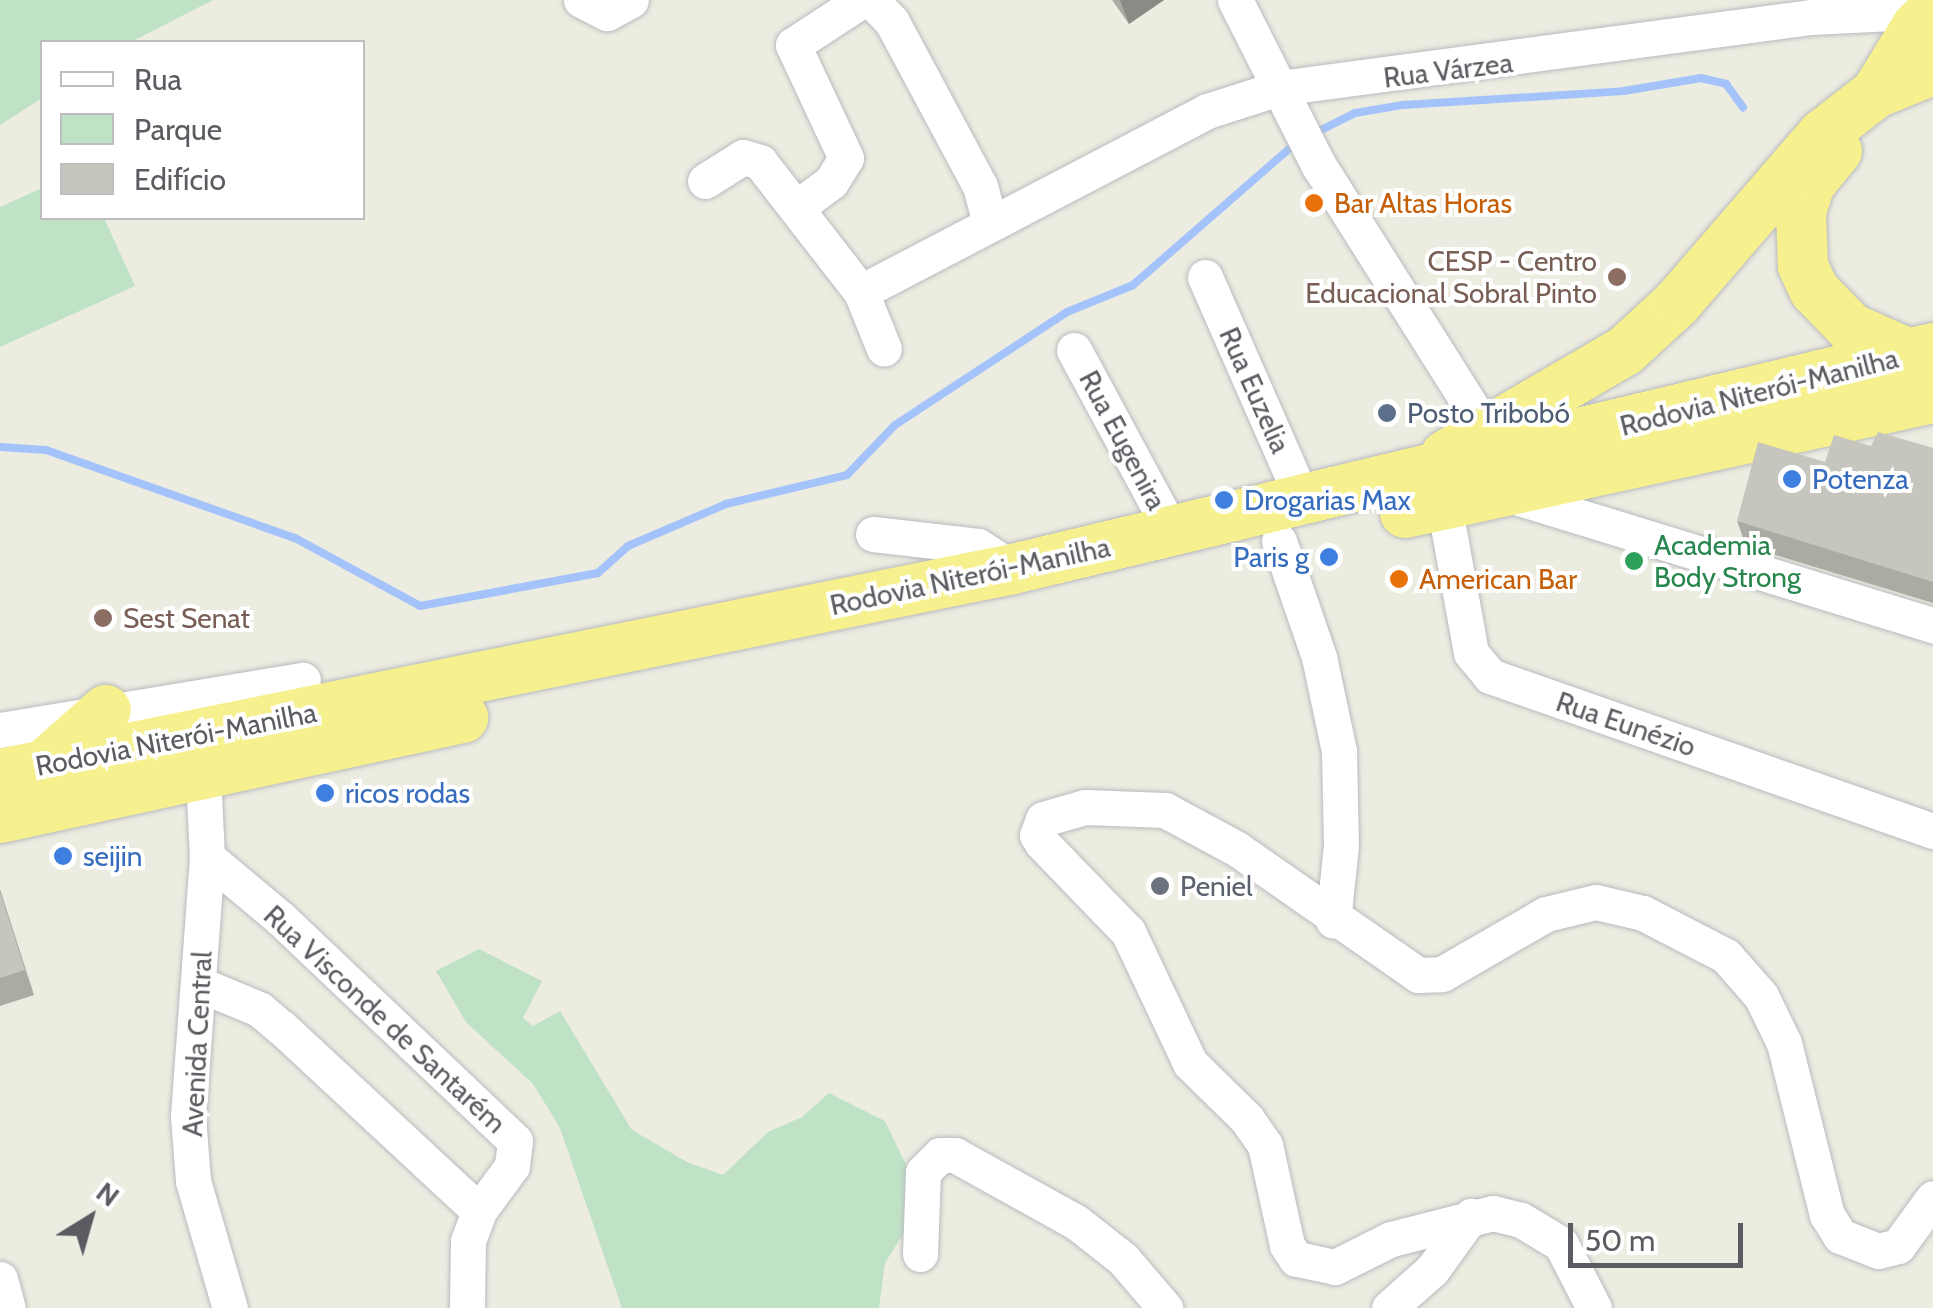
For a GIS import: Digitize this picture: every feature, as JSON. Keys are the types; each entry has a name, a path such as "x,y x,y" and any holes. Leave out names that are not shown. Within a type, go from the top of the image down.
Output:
{"highway":[{"path":"1876,93 1916,26 1933,11"},
{"path":"1428,491 1485,429 1625,351 1677,303 1822,135 1876,93 1933,70"},
{"path":"1921,351 1851,328 1814,290 1798,240 1810,184 1828,159 1883,110 1933,85"},
{"name":"Rodovia Niterói-Manilha","path":"0,818 203,776 1428,491 1921,351"},
{"name":"Rodovia Niterói-Manilha","path":"1428,491 1505,494 1933,398"},
{"name":"Rodovia Niterói-Manilha","path":"22,769 429,692 1013,568 1171,530 1292,522"},
{"path":"303,680 429,692"},
{"path":"22,769 106,710"}],"street":[{"path":"581,0 608,13 632,0"},
{"path":"796,208 831,182 846,158 799,68 793,45 862,0 872,1 892,22 980,186 989,220"},
{"path":"1235,0 1318,166 1485,429"},
{"name":"Rua Várzea","path":"861,292 989,220 1207,111 1279,88 1811,17 1933,11"},
{"path":"705,181 752,156 861,292 884,349"},
{"name":"Rua Euzelia","path":"1205,277 1292,522 1339,751 1342,845 1333,922"},
{"name":"Rua Eugenira","path":"1074,350 1171,530"},
{"name":"Rua Eunézio","path":"1428,491 1471,653 1490,676 1933,831"},
{"path":"1505,494 1933,626"},
{"path":"873,534 978,546 1013,568"},
{"path":"0,730 303,680"},
{"name":"Avenida Central","path":"203,776 207,858 201,985 188,1116 193,1180 230,1308"},
{"path":"1594,1308 1561,1244 1521,1220 1471,1216 1391,1240 1334,1266 1296,1259 1286,1244 1265,1145 1190,1064 1128,932 1042,843 1038,826 1054,814 1084,808 1165,810 1236,850 1333,922 1418,974 1442,974 1546,914 1596,902 1644,913 1726,956 1761,996 1784,1044 1827,1215 1840,1236 1866,1250 1898,1246 1933,1198"},
{"name":"Rua Visconde de Santarém","path":"207,858 280,918 514,1142 512,1166 479,1211 464,1269 467,1308"},
{"path":"201,985 258,1009 282,1028 479,1211"},
{"path":"920,1254 924,1172 940,1155 955,1155 1076,1222 1123,1259 1165,1308"},
{"path":"1390,1308 1432,1270 1471,1216"},
{"path":"0,1279 8,1308"}],"green space":[{"path":"0,0 213,0 135,40 40,40 40,99 0,125"},
{"path":"40,189 40,220 105,220 135,286 0,347 0,207"},
{"path":"479,949 542,981 523,1018 533,1026 560,1011 632,1130 687,1162 723,1175 768,1132 802,1117 829,1093 885,1121 907,1167 906,1229 885,1263 879,1308 622,1308 560,1128 533,1084 466,1022 436,971"}],"building":[{"path":"1878,432 1933,448 1933,582 1737,521 1758,442 1825,462 1834,435 1871,446"},
{"path":"0,892 25,970 0,978"}],"waterway":[{"path":"1319,131 1355,113 1403,105 1624,91 1701,78 1726,84 1743,107"},
{"path":"0,447 46,450 295,538 420,606 598,573 628,546 726,504 847,475 895,425 1067,312 1133,285 1289,149"}],"place":[{"name":"Bar Altas Horas","path":"1314,203"},
{"name":"CESP - Centro Educacional Sobral Pinto","path":"1617,277"},
{"name":"Posto Tribobó","path":"1387,413"},
{"name":"Potenza","path":"1792,479"},
{"name":"Drogarias Max","path":"1224,500"},
{"name":"Paris g","path":"1329,557"},
{"name":"Academia Body Strong","path":"1634,561"},
{"name":"American Bar","path":"1399,579"},
{"name":"Sest Senat","path":"103,618"},
{"name":"ricos rodas","path":"325,793"},
{"name":"seijin","path":"63,856"},
{"name":"Peniel","path":"1160,886"}]}
